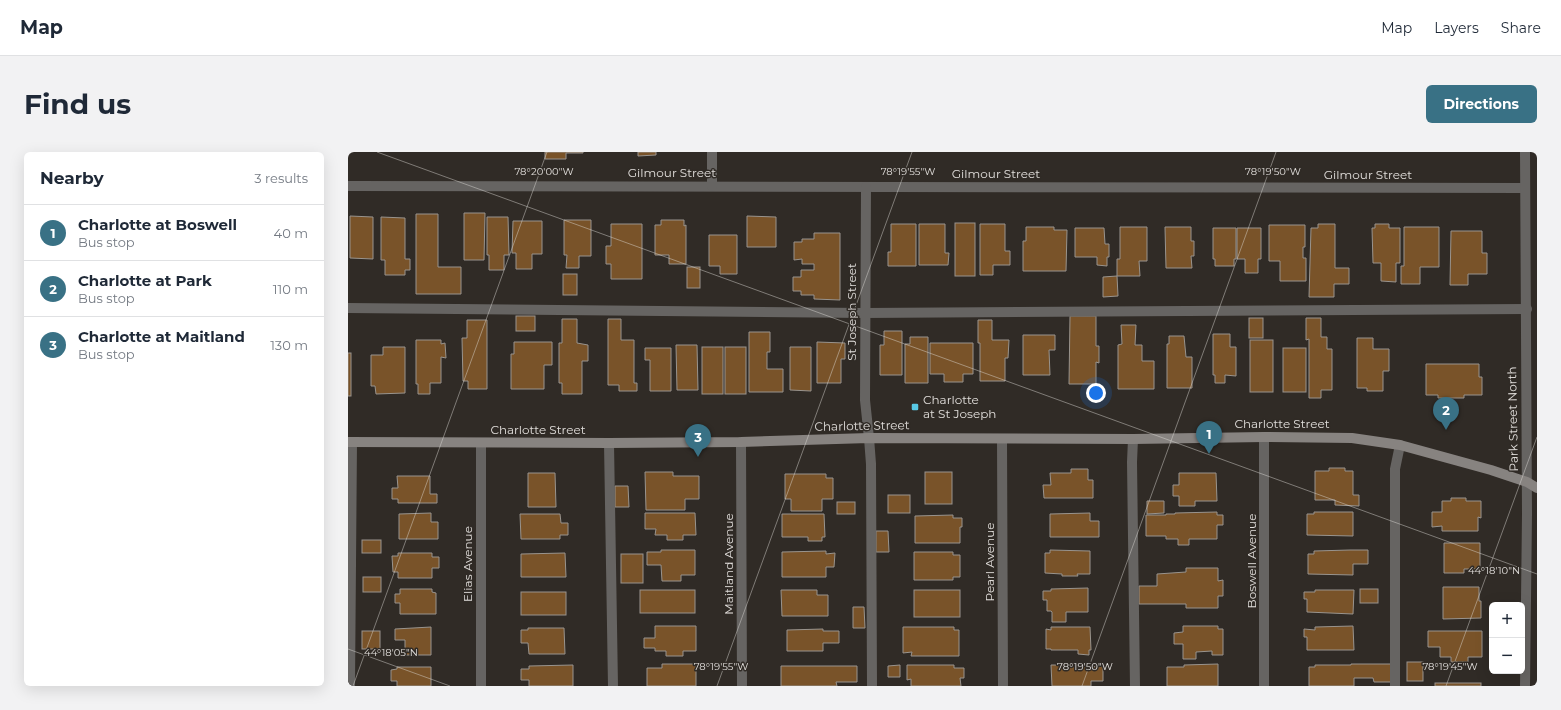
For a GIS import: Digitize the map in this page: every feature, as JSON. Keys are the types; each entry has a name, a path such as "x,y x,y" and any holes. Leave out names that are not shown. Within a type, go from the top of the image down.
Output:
{"main road":[{"name":"Charlotte Street","path":"350,442 609,443 741,442 869,438 1134,439 1264,436 1352,438 1400,445 1491,470 1526,482 1537,488"}],"street":[{"path":"712,152 712,186"},
{"name":"Park Street North","path":"1524,152 1527,309 1525,343 1525,686"},
{"name":"Gilmour Street","path":"348,186 1524,188"},
{"name":"St Joseph Street","path":"866,187 864,313 865,400 871,464 872,686"},
{"path":"348,308 864,313 1527,309"},
{"name":"Boswell Avenue","path":"1264,436 1264,686"},
{"name":"Pearl Avenue","path":"1002,439 1004,686"},
{"path":"1134,439 1132,462 1134,686"},
{"path":"350,442 350,686"},
{"name":"Maitland Avenue","path":"741,442 742,686"},
{"name":"Elias Avenue","path":"481,443 481,686"},
{"path":"609,443 613,686"},
{"path":"1395,686 1395,469 1400,445"}],"building":[{"path":"545,152 583,153 566,153 566,159 545,159"},
{"path":"638,152 656,152 656,155 638,156"},
{"path":"464,213 485,213 484,260 464,260"},
{"path":"416,214 438,214 438,267 461,267 461,294 416,294"},
{"path":"350,216 373,217 373,259 350,258"},
{"path":"747,216 776,217 776,247 747,247"},
{"path":"381,217 405,218 405,259 410,259 410,270 405,270 405,275 385,275 385,260 381,260"},
{"path":"487,217 508,217 509,255 504,255 504,270 489,270 489,255 487,255"},
{"path":"564,220 591,220 591,256 579,256 579,268 566,268 567,255 564,255"},
{"path":"661,220 684,220 684,226 686,225 686,264 669,264 669,255 655,255 655,225 661,225"},
{"path":"513,221 542,221 542,254 532,254 532,269 516,269 516,253 512,253"},
{"path":"955,223 975,223 975,276 955,276"},
{"path":"611,224 642,224 642,279 611,279 611,264 606,264 606,246 611,246"},
{"path":"891,224 916,224 916,266 888,266 888,252 891,252"},
{"path":"919,224 945,224 945,253 949,253 948,265 919,265"},
{"path":"980,224 1005,224 1005,251 1010,251 1010,265 993,265 993,275 980,275"},
{"path":"1318,224 1335,224 1335,268 1349,268 1349,284 1334,284 1334,297 1309,297 1311,228 1318,228"},
{"path":"1375,224 1389,224 1389,228 1400,228 1400,263 1396,263 1396,282 1381,281 1381,263 1373,263 1372,228 1375,228"},
{"path":"1269,225 1305,225 1305,247 1303,247 1303,258 1306,258 1306,281 1280,281 1280,261 1269,261"},
{"path":"1026,227 1054,227 1054,230 1067,230 1066,271 1023,271 1023,241 1026,241"},
{"path":"1120,227 1147,227 1147,261 1139,261 1140,276 1117,276 1117,259 1120,259"},
{"path":"1165,227 1191,227 1191,241 1194,241 1194,256 1191,256 1192,268 1166,268"},
{"path":"1404,227 1439,227 1439,267 1420,267 1420,284 1401,284 1401,266 1404,266"},
{"path":"1075,228 1104,228 1105,244 1109,244 1107,266 1097,265 1097,257 1075,257"},
{"path":"1213,228 1236,228 1236,259 1234,259 1234,266 1215,266 1215,259 1213,259"},
{"path":"1237,228 1261,228 1261,259 1258,259 1258,273 1245,273 1245,259 1237,259"},
{"path":"1451,231 1482,231 1482,253 1487,253 1487,274 1468,274 1468,285 1450,285"},
{"path":"814,233 840,233 840,300 814,299 814,295 801,295 801,291 793,291 793,277 801,277 801,270 814,270 814,264 802,264 802,259 794,260 794,242 802,242 802,239 814,239"},
{"path":"709,235 737,235 737,274 720,274 720,266 709,266"},
{"path":"687,267 700,267 700,288 687,288"},
{"path":"563,274 577,274 577,295 563,295"},
{"path":"1117,276 1118,296 1103,297 1103,277"},
{"path":"516,316 535,316 535,331 516,331"},
{"path":"1070,316 1096,316 1096,346 1099,346 1099,363 1096,362 1096,384 1069,384"},
{"path":"1249,318 1263,318 1263,338 1249,338"},
{"path":"1306,318 1321,318 1321,337 1327,337 1327,349 1332,349 1332,390 1321,390 1321,398 1309,398 1309,339 1306,340"},
{"path":"562,319 577,319 577,343 588,345 588,361 582,361 582,394 562,394 562,383 559,383 559,343 562,343"},
{"path":"608,319 621,319 621,340 634,340 634,383 637,383 637,391 619,391 619,385 608,385"},
{"path":"467,320 487,320 487,389 468,389 468,381 463,381 462,338 467,338"},
{"path":"978,320 992,320 992,340 1009,340 1008,358 1005,358 1005,381 980,381 980,343 978,343"},
{"path":"1121,325 1136,325 1135,345 1142,345 1142,361 1154,361 1154,389 1118,389 1118,345 1122,344"},
{"path":"884,331 902,331 902,375 880,375 880,345 884,345"},
{"path":"749,332 770,332 770,352 767,352 767,369 783,369 783,392 749,392"},
{"path":"1213,334 1230,334 1230,347 1236,347 1236,376 1225,375 1225,383 1215,383 1215,375 1213,375"},
{"path":"1023,335 1055,335 1055,350 1049,350 1050,375 1023,375"},
{"path":"1169,336 1184,336 1186,357 1192,357 1192,388 1167,388 1167,344 1169,344"},
{"path":"910,337 928,337 928,383 905,383 905,344 910,344"},
{"path":"1357,338 1373,338 1373,349 1389,349 1389,371 1383,371 1383,391 1367,391 1367,388 1357,388"},
{"path":"416,340 441,340 441,344 445,343 446,358 441,357 441,383 430,383 430,394 418,394 418,384 416,384"},
{"path":"1250,340 1273,340 1273,392 1250,392"},
{"path":"514,342 552,342 552,365 544,365 544,389 511,389 511,354 514,354"},
{"path":"817,342 845,343 845,359 841,359 841,383 817,383"},
{"path":"930,343 973,343 973,374 963,374 963,382 944,382 944,374 930,374"},
{"path":"676,345 697,345 698,390 677,390"},
{"path":"383,347 405,347 405,393 376,394 375,386 371,386 371,355 383,355"},
{"path":"702,347 723,347 723,394 702,394"},
{"path":"725,347 746,347 746,394 725,394"},
{"path":"790,347 811,347 811,391 790,390"},
{"path":"645,348 671,348 671,391 650,391 650,360 645,360"},
{"path":"1283,348 1306,348 1306,392 1283,392"},
{"path":"348,353 351,353 351,396 348,396"},
{"path":"1426,364 1479,364 1479,377 1482,377 1482,395 1464,395 1464,398 1438,398 1438,395 1426,395"},
{"path":"1329,468 1345,468 1345,471 1353,471 1353,495 1359,495 1359,506 1335,505 1335,500 1315,500 1315,471 1329,471"},
{"path":"1071,469 1088,469 1088,480 1093,480 1093,498 1044,498 1043,485 1051,485 1050,473 1071,473"},
{"path":"645,472 673,472 673,476 699,476 699,499 685,499 685,510 646,510"},
{"path":"925,472 952,472 952,504 925,504"},
{"path":"528,473 555,473 556,507 528,507"},
{"path":"1179,473 1216,473 1217,501 1195,501 1195,506 1179,506 1179,496 1173,496 1173,485 1179,485"},
{"path":"785,474 826,474 826,478 833,478 833,499 822,499 822,511 791,511 791,499 785,499"},
{"path":"397,476 430,476 430,494 437,494 437,503 398,503 398,499 392,499 392,488 398,488"},
{"path":"615,486 628,486 629,507 615,507"},
{"path":"888,495 910,495 910,513 888,513"},
{"path":"1451,498 1466,498 1466,501 1481,501 1481,518 1478,517 1478,531 1442,531 1442,526 1432,527 1432,512 1442,512 1442,501 1451,501"},
{"path":"1147,501 1164,501 1164,513 1147,514"},
{"path":"837,502 855,502 855,514 837,514"},
{"path":"1217,512 1217,515 1223,515 1223,525 1217,525 1217,539 1189,539 1189,545 1178,545 1178,539 1166,539 1166,536 1146,536 1146,515"},
{"path":"1314,512 1353,512 1353,536 1307,535 1307,514 1314,514"},
{"path":"431,513 431,522 438,522 438,539 399,539 399,514"},
{"path":"645,513 695,513 696,535 683,535 683,540 667,540 667,535 655,535 656,529 645,529"},
{"path":"1090,513 1090,521 1099,521 1099,537 1050,537 1050,514"},
{"path":"520,514 560,514 561,523 568,523 568,535 560,535 560,539 521,539"},
{"path":"782,514 824,514 825,537 822,537 822,541 808,541 808,537 782,537"},
{"path":"953,515 953,518 962,518 962,527 960,527 960,543 915,543 915,516"},
{"path":"876,531 888,531 889,552 876,552"},
{"path":"362,540 381,540 381,553 362,553"},
{"path":"1444,543 1480,543 1480,569 1464,569 1464,573 1444,573"},
{"path":"661,550 695,550 695,575 681,575 681,581 662,581 661,565 647,565 647,552 661,552"},
{"path":"1050,550 1090,551 1090,574 1062,576 1062,574 1045,573 1045,553 1050,553"},
{"path":"1368,550 1368,564 1353,564 1353,575 1308,574 1308,554 1314,554 1314,551"},
{"path":"826,551 826,554 835,553 834,567 826,567 826,577 782,577 782,552"},
{"path":"914,552 953,552 953,555 960,555 960,577 953,577 953,580 914,580"},
{"path":"398,553 432,553 432,557 439,557 439,568 432,568 432,578 398,578 398,572 393,572 392,556 398,556"},
{"path":"565,553 566,577 521,577 521,554"},
{"path":"621,554 643,554 643,583 621,583"},
{"path":"1186,568 1218,568 1218,581 1223,580 1223,596 1218,596 1218,608 1186,608 1186,604 1139,604 1139,586 1157,586 1157,574 1186,572"},
{"path":"363,577 381,577 381,592 363,592"},
{"path":"1443,587 1479,587 1481,618 1443,619"},
{"path":"1088,588 1088,612 1066,612 1066,622 1052,622 1052,612 1047,611 1047,600 1043,600 1043,591 1051,591 1051,589"},
{"path":"400,589 432,589 432,592 436,593 436,614 400,614 400,603 395,603 395,594 400,594"},
{"path":"1360,589 1378,589 1378,603 1360,603"},
{"path":"640,590 695,590 695,613 640,613"},
{"path":"781,590 817,590 817,595 828,595 828,616 782,616"},
{"path":"914,590 960,590 960,617 914,617"},
{"path":"1315,590 1354,590 1353,614 1307,612 1307,599 1304,599 1304,592 1315,592"},
{"path":"521,592 566,592 566,615 521,615"},
{"path":"853,607 864,607 865,628 853,628"},
{"path":"655,626 696,626 696,651 683,651 683,656 666,656 666,651 655,651 655,648 644,648 644,638 655,638"},
{"path":"1183,626 1218,626 1218,629 1223,629 1223,655 1212,655 1212,651 1196,652 1196,659 1183,659 1183,644 1174,644 1174,633 1183,632"},
{"path":"1353,626 1354,650 1307,650 1307,637 1304,637 1304,629 1315,630 1315,627"},
{"path":"431,627 431,655 405,655 405,640 395,640 395,629"},
{"path":"903,627 954,627 954,630 959,630 959,656 911,656 912,652 903,653"},
{"path":"1051,627 1090,627 1091,650 1089,650 1089,655 1078,654 1078,650 1046,649 1046,629 1051,630"},
{"path":"528,628 564,628 565,654 529,654 528,643 521,643 521,630 528,630"},
{"path":"823,629 823,631 839,631 839,643 823,643 823,651 787,651 787,630"},
{"path":"362,631 380,631 380,649 362,649"},
{"path":"1428,631 1482,631 1482,657 1468,657 1468,662 1451,662 1451,657 1440,657 1440,647 1428,647"},
{"path":"1407,662 1423,662 1423,681 1407,681"},
{"path":"662,664 696,664 696,686 647,686 647,668 662,668"},
{"path":"1218,664 1218,686 1167,686 1167,667"},
{"path":"1392,664 1392,682 1374,682 1373,678 1354,678 1354,686 1309,686 1309,667 1315,667 1315,665"},
{"path":"573,665 573,686 529,686 529,680 521,680 521,669 529,669 529,666"},
{"path":"900,665 900,677 888,677 888,666"},
{"path":"907,665 954,665 954,668 964,668 964,678 960,678 961,686 911,686 911,679 907,680"},
{"path":"1051,665 1091,665 1091,667 1103,666 1103,681 1091,681 1091,686 1052,686"},
{"path":"781,666 857,666 857,682 836,682 837,686 781,686"},
{"path":"397,667 431,667 431,686 397,686 397,681 391,681 391,670 397,669"},
{"path":"1435,683 1481,683 1481,686 1435,686"}],"place":[{"name":"Charlotte at St Joseph","path":"915,407"},
{"name":"Charlotte at Park","path":"1446,430"},
{"name":"Charlotte at Boswell","path":"1209,454"},
{"name":"Charlotte at Maitland","path":"698,457"}]}
